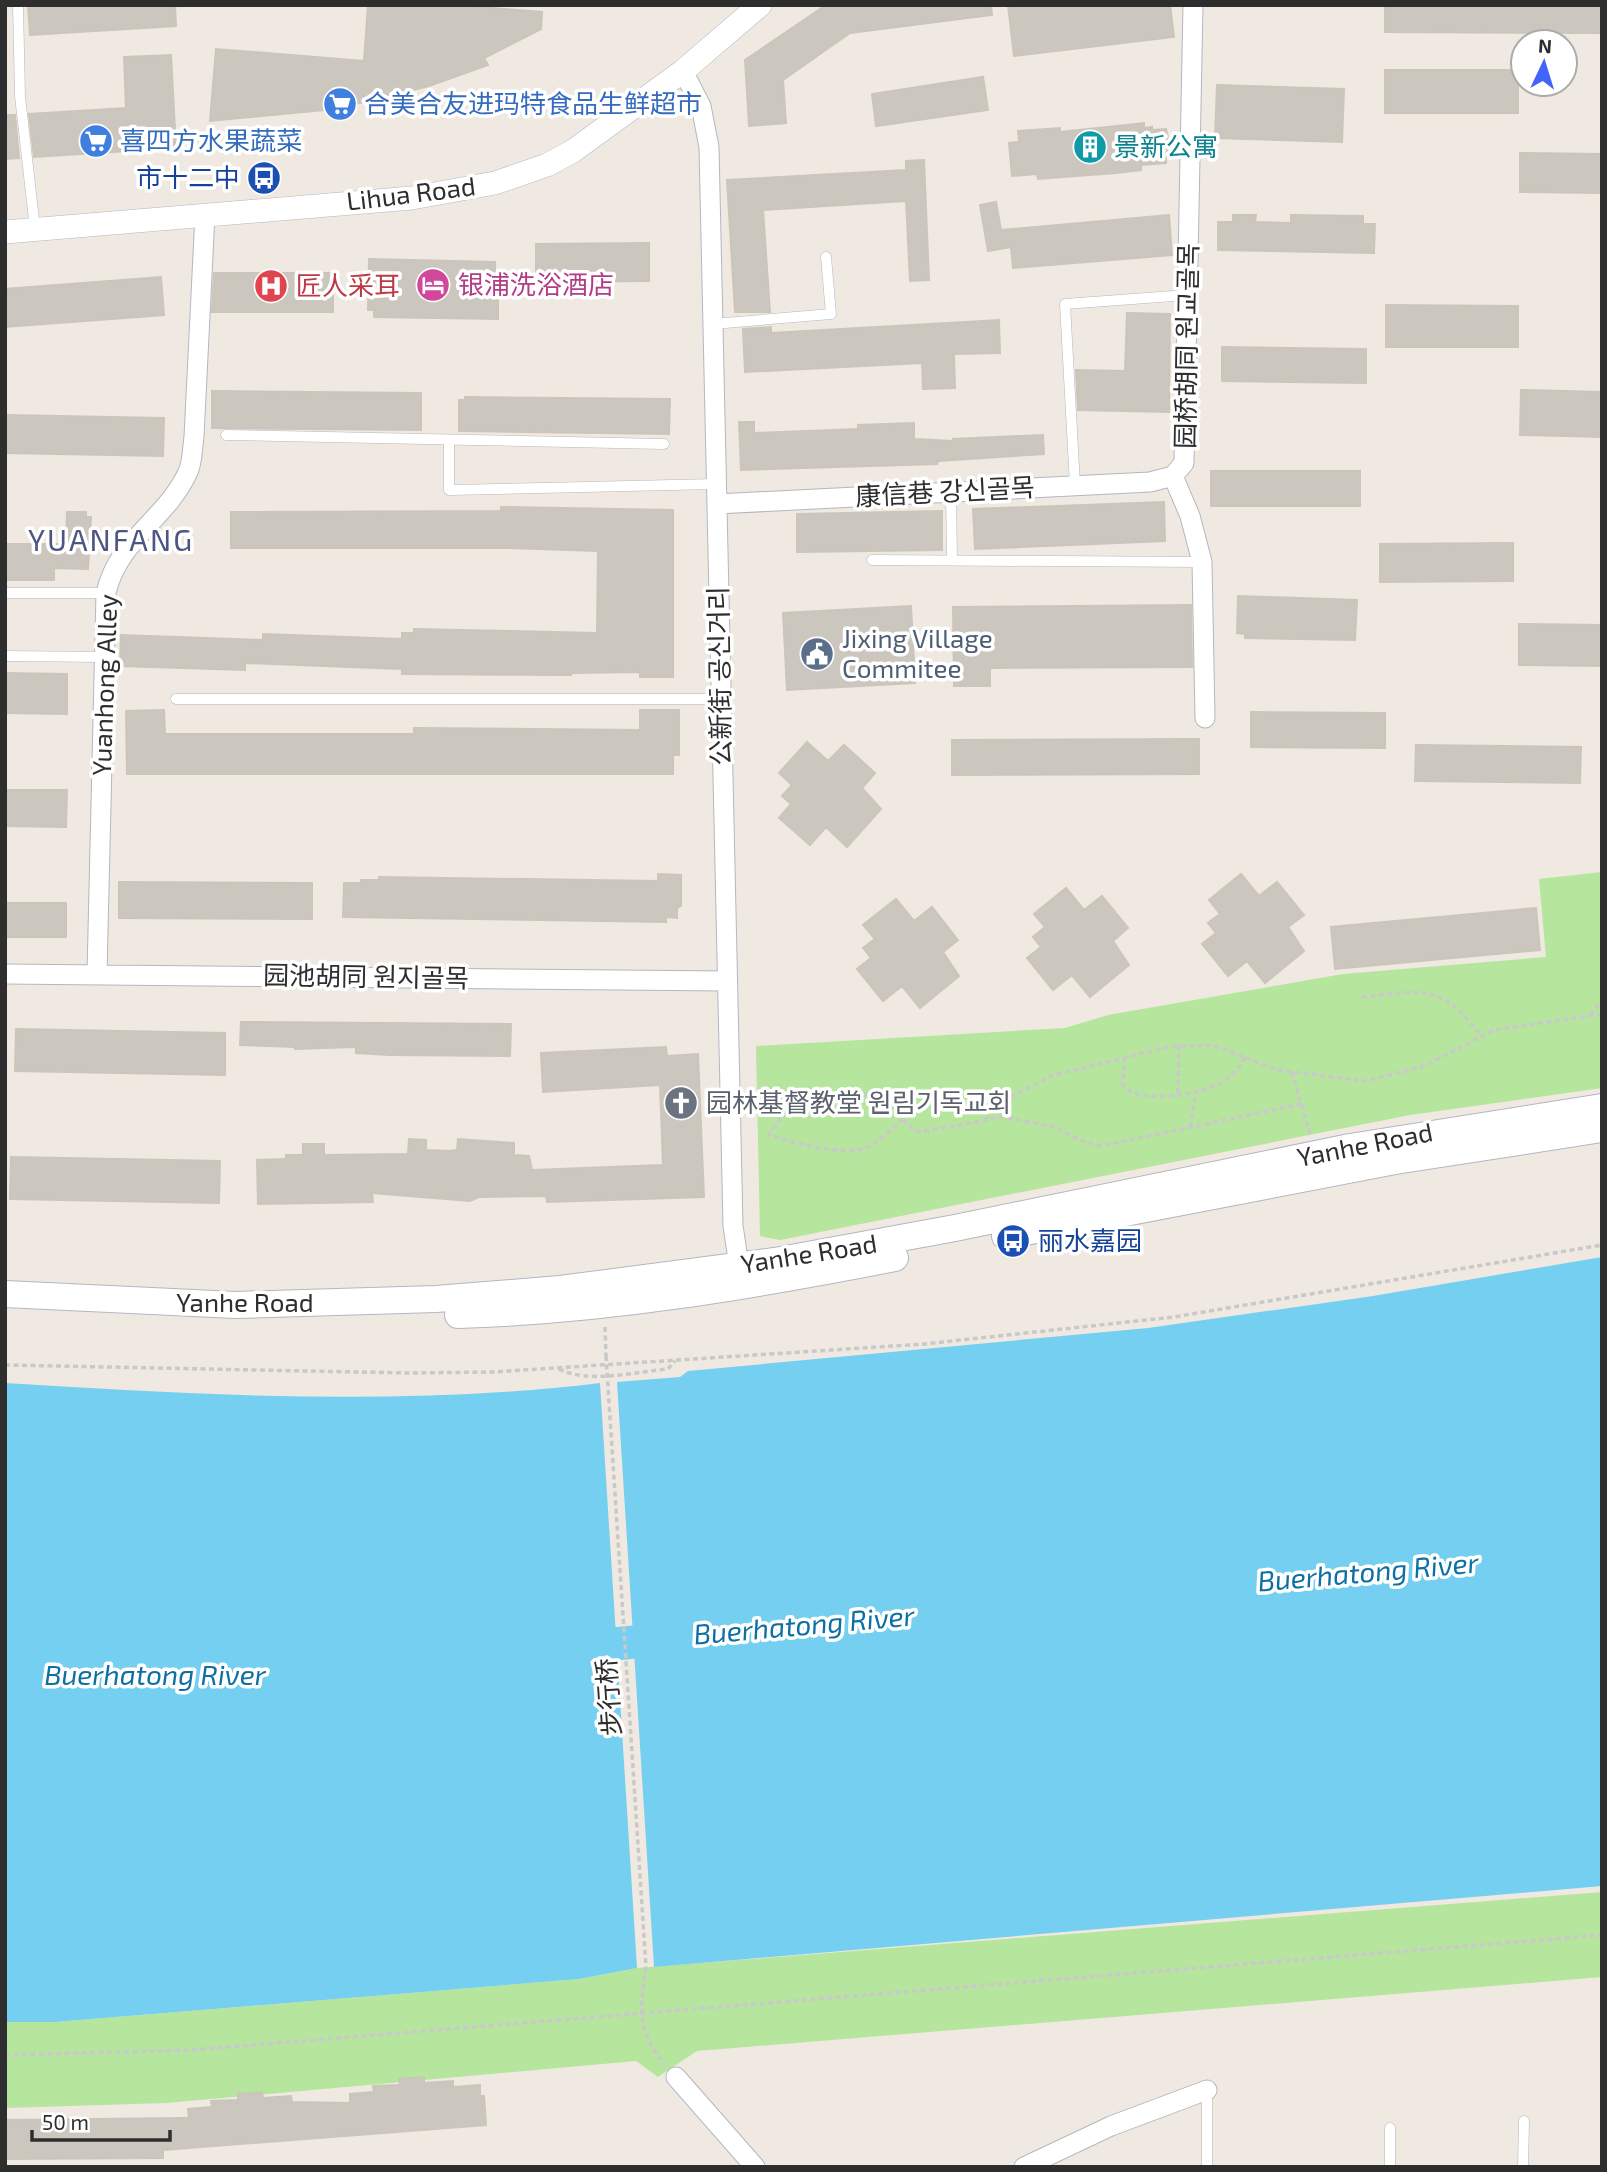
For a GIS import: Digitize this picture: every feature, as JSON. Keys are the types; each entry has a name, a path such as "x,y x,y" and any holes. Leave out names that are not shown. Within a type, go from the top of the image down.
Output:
{"main road":[{"name":"Yanhe Road","path":"5,1311 195,1321 497,1314 604,1304 893,1240 1350,1147 1602,1107"},
{"name":"Yanhe Road","path":"5,1294 202,1305 423,1300 740,1276 1348,1170 1602,1129"}],"street":[{"name":"Lihua Road","path":"5,232 412,198 495,183 547,165 573,151 682,71 760,5"},
{"name":"园桥胡同 원교골목","path":"1193,5 1184,463 1173,476 1190,516 1202,562 1205,718"},
{"name":"公新街 공신거리","path":"682,71 701,106 707,135 733,1226 740,1276"},
{"name":"Yuanhong Alley","path":"97,974 106,593 118,558 173,496 188,473 194,437 205,214"},
{"name":"康信巷 강신골목","path":"717,504 1150,482 1173,476"},
{"name":"园池胡同 원지골목","path":"5,974 727,981"},
{"path":"676,2077 755,2167"},
{"path":"1024,2167 1111,2126 1207,2090"}],"lane":[{"path":"18,5 20,96 35,229"},
{"path":"713,324 831,314 826,257"},
{"path":"1075,485 1065,304 1187,295"},
{"path":"226,435 664,444"},
{"path":"449,440 449,490 716,484"},
{"path":"951,492 952,560"},
{"path":"872,560 1202,562"},
{"path":"5,593 106,593"},
{"path":"5,656 104,657"},
{"path":"176,699 721,699"},
{"path":"1207,2090 1207,2167"},
{"path":"1523,2167 1524,2121"},
{"path":"1390,2128 1390,2167"}],"path":[{"path":"1362,997 1429,992 1459,1011 1481,1036"},
{"path":"1589,1016 1602,1001"},
{"path":"984,1120 1012,1096 1035,1083 1124,1057 1179,1046 1213,1045 1292,1072 1351,1081 1397,1076 1437,1061 1481,1036 1508,1026 1602,1014"},
{"path":"1178,1093 1179,1046"},
{"path":"1124,1057 1122,1081 1126,1089 1146,1098 1196,1091 1227,1079 1245,1057"},
{"path":"1292,1072 1312,1138"},
{"path":"1190,1127 1196,1091"},
{"path":"903,1119 873,1145 861,1150 810,1146 769,1135 781,1117 799,1103 837,1094 880,1098 890,1104 903,1119 912,1130 929,1133 1003,1117 1054,1127 1080,1140 1101,1146 1301,1104"},
{"path":"5,1365 409,1374 557,1368 924,1344 1161,1318 1602,1245"},
{"name":"步行桥","path":"604,1304 646,1967 639,2014"},
{"path":"557,1368 573,1376 607,1374 668,1369 676,1360"},
{"path":"5,2055 191,2050 1602,1935"},
{"path":"639,2014 658,2057 676,2077"}],"green space":[{"path":"1602,872 1602,1088 1410,1115 780,1240 760,1236 756,1046 1065,1028 1108,1015 1343,974 1546,957 1539,879"},
{"path":"1602,1892 1602,1977 697,2051 658,2077 636,2061 166,2103 5,2108 5,2022 55,2022 579,1979 637,1968"}],"water":[{"path":"1602,1257 1602,1886 654,1967 617,1382 680,1377 688,1371 1148,1328 1373,1296"},
{"path":"5,1383 228,1395 377,1397 452,1395 600,1383 637,1968 579,1979 55,2022 5,2022"}],"building":[{"path":"28,5 175,5 176,26 30,35"},
{"path":"368,5 456,5 542,12 541,29 484,58 488,65 429,86 335,109 210,121 216,49 364,61"},
{"path":"826,5 991,5 992,15 850,33 783,80 786,123 749,126 745,60"},
{"path":"1008,5 1170,5 1174,37 1014,56"},
{"path":"1385,5 1602,5 1602,33 1579,33 1579,28 1509,28 1509,33 1385,32"},
{"path":"171,55 176,148 34,157 29,114 126,108 124,57"},
{"path":"1385,70 1509,70 1509,98 1518,98 1518,113 1385,113"},
{"path":"983,77 988,110 876,126 872,94"},
{"path":"1217,85 1344,89 1342,142 1215,138"},
{"path":"5,115 15,115 19,158 5,159"},
{"name":"景新公寓","path":"1144,123 1144,128 1166,129 1171,152 1166,152 1166,163 1141,165 1141,170 1116,173 1038,179 1037,174 1012,176 1009,143 1019,142 1018,131 1060,128 1060,132"},
{"path":"1520,153 1602,154 1602,193 1520,192"},
{"path":"924,160 929,280 910,281 906,201 763,210 770,312 735,312 727,180 906,170 906,161"},
{"path":"996,202 1001,230 1169,215 1172,255 1013,268 1011,247 988,251 980,205"},
{"path":"1233,215 1256,215 1255,222 1291,223 1291,215 1363,216 1363,224 1375,224 1374,253 1218,250 1218,222 1233,222"},
{"path":"649,243 649,281 536,282 536,244"},
{"path":"369,259 495,262 495,276 498,276 498,319 374,317 374,310 368,310"},
{"path":"214,273 333,273 333,312 212,312"},
{"path":"161,277 164,315 5,327 5,289"},
{"path":"1386,305 1518,306 1518,347 1386,347"},
{"path":"1127,313 1170,314 1169,412 1078,410 1076,370 1125,371"},
{"path":"999,320 1000,353 954,354 955,388 923,389 922,363 745,372 743,329 771,327 771,333"},
{"path":"1222,347 1366,349 1366,383 1222,381"},
{"path":"1521,390 1602,392 1602,437 1520,435"},
{"path":"212,391 421,393 421,430 212,428"},
{"path":"465,397 670,399 669,434 459,431 459,400 465,400"},
{"path":"5,415 164,418 163,456 5,453"},
{"path":"739,422 754,422 754,433 858,429 858,425 914,423 914,439 953,441 1043,435 1044,454 938,461 937,464 741,470"},
{"path":"1211,471 1360,471 1360,506 1211,506"},
{"path":"1164,502 1165,541 975,549 973,509"},
{"path":"501,507 673,510 673,677 640,677 640,672 571,675 402,674 402,669 245,663 245,670 120,666 121,635 263,640 263,634 402,639 402,633 414,633 414,629 597,633 598,551 507,548 231,548 231,512 501,511"},
{"path":"942,511 942,550 797,552 797,514"},
{"path":"67,512 86,512 86,517 91,517 88,569 54,568 54,580 5,580 5,544 66,544"},
{"path":"1513,543 1513,581 1380,582 1380,544"},
{"path":"1238,596 1357,600 1355,640 1245,638 1245,634 1237,633"},
{"path":"1191,605 1192,667 990,668 990,686 954,686 953,607"},
{"path":"911,606 915,683 787,690 783,613"},
{"path":"1519,624 1602,625 1602,666 1519,665"},
{"path":"5,673 67,674 67,714 5,713"},
{"path":"164,710 165,734 414,734 414,728 640,730 640,710 679,710 679,755 673,755 673,774 127,774 126,711"},
{"path":"1251,712 1385,713 1385,748 1251,747"},
{"path":"1199,739 1199,774 952,775 952,740"},
{"path":"807,742 828,761 844,745 875,773 862,788 881,809 847,847 826,827 810,845 779,818 791,804 782,796 792,785 779,773"},
{"path":"1416,745 1581,747 1580,783 1415,781"},
{"path":"5,790 67,790 66,827 5,826"},
{"path":"658,874 681,875 681,906 677,908 677,918 666,917 666,922 343,917 344,883 379,880 379,877 658,881"},
{"path":"1241,874 1259,896 1277,882 1304,915 1288,927 1304,951 1265,983 1247,961 1228,976 1202,944 1216,933 1208,923 1220,914 1209,900"},
{"path":"119,882 312,883 312,919 119,918"},
{"path":"1066,888 1084,910 1102,896 1128,928 1113,941 1129,965 1090,997 1072,975 1053,990 1027,958 1041,947 1033,937 1045,927 1034,914"},
{"path":"896,899 914,921 932,907 958,940 943,952 959,976 920,1008 902,986 883,1001 857,969 871,958 863,948 875,939 863,925"},
{"path":"5,903 66,903 66,937 5,937"},
{"path":"1536,908 1540,950 1335,969 1331,927"},
{"path":"241,1022 511,1024 510,1056 390,1055 356,1053 356,1047 295,1049 240,1045"},
{"path":"16,1029 225,1033 225,1075 15,1071"},
{"path":"666,1047 667,1056 698,1054 704,1197 547,1202 546,1196 479,1197 470,1201 372,1193 373,1202 258,1204 257,1160 286,1159 286,1155 303,1155 303,1144 324,1144 324,1155 408,1154 409,1139 426,1140 426,1150 449,1151 457,1150 458,1139 514,1143 514,1155 529,1156 532,1170 663,1165 660,1085 543,1092 541,1053"},
{"path":"11,1157 220,1161 219,1203 10,1199"},
{"path":"424,2077 424,2083 453,2081 453,2087 480,2085 480,2096 484,2096 486,2125 163,2150 163,2158 5,2159 5,2120 189,2118 188,2109 212,2107 211,2101 238,2100 238,2094 262,2092 263,2098 291,2096 292,2102 350,2103 350,2094 374,2092 373,2086 400,2085 399,2079"}],"waterway":[{"name":"Buerhatong River","path":"573,1648 676,1638"}],"place":[{"name":"合美合友进玛特食品生鲜超市","path":"340,104"},
{"name":"喜四方水果蔬菜","path":"96,141"},
{"name":"景新公寓","path":"1090,147"},
{"name":"市十二中","path":"264,178"},
{"name":"银浦洗浴酒店","path":"433,285"},
{"name":"匠人采耳","path":"271,286"},
{"name":"Jixing Village Commitee","path":"817,654"},
{"name":"园林基督教堂 원림기독교회","path":"681,1103"},
{"name":"丽水嘉园","path":"1013,1241"}],"district":[{"name":"YUANFANG","path":"111,541"}]}
